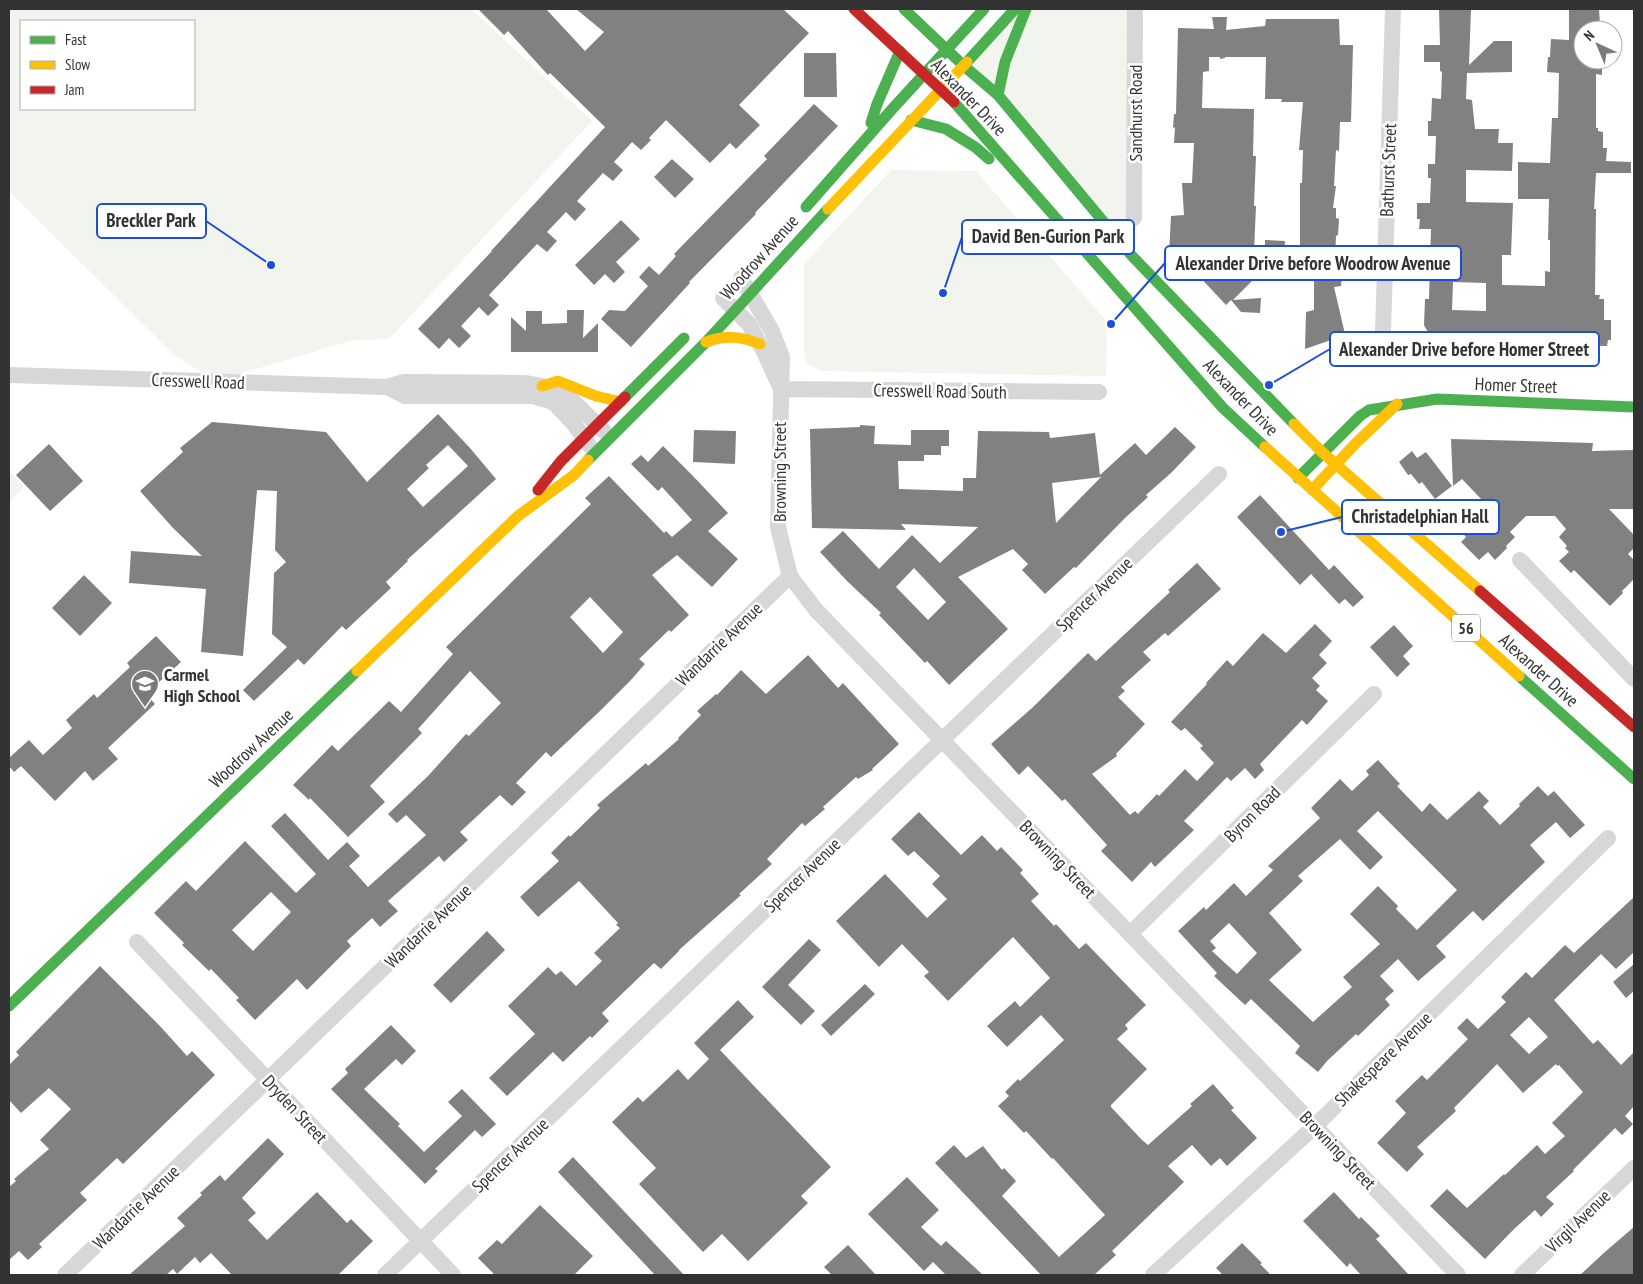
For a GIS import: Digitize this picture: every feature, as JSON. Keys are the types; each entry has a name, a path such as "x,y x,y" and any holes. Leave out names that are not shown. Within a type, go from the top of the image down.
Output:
{"main road":[{"name":"Alexander Drive","path":"854,9 958,106 1224,408 1298,478 1634,779"},
{"name":"Alexander Drive","path":"904,9 964,66 982,79 998,95 1132,256 1323,453 1634,727"},
{"name":"Woodrow Avenue","path":"795,219 866,135 922,73 984,9"},
{"name":"Woodrow Avenue","path":"9,1006 518,516 574,475 706,342 1015,9"},
{"path":"998,95 1005,62 1026,9"},
{"path":"866,135 876,104 900,51"},
{"path":"911,120 952,132 975,147 997,166 1018,175"},
{"name":"Woodrow Avenue","path":"518,516 561,461 694,329"},
{"path":"706,342 723,336 734,335 760,344"},
{"path":"542,386 558,381 604,400 621,402"},
{"name":"Homer Street","path":"1298,478 1360,416 1369,410 1396,404 1437,399 1634,407"},
{"path":"1312,490 1396,404"}],"street":[{"name":"Sandhurst Road","path":"1134,218 1135,9"},
{"name":"Bathurst Street","path":"1383,332 1393,9"},
{"name":"Browning Street","path":"781,389 749,324 735,309 732,287 751,292 772,331 782,358 778,527 790,576 816,610 1458,1275"},
{"name":"Cresswell Road","path":"9,375 387,387 404,382 526,383 557,391 572,400 611,438"},
{"name":"Cresswell Road","path":"387,387 405,396 533,396 553,402 574,424 596,453"},
{"name":"Cresswell Road South","path":"781,389 1099,392"},
{"name":"Spencer Avenue","path":"385,1275 1219,474"},
{"path":"1520,560 1634,679"},
{"name":"Wandarrie Avenue","path":"65,1275 790,576"},
{"name":"Byron Road","path":"1130,934 1374,694"},
{"name":"Shakespeare Avenue","path":"1153,1275 1315,1126 1608,838"},
{"name":"Dryden Street","path":"137,942 453,1275"},
{"name":"Virgil Avenue","path":"1522,1275 1634,1168"}],"shaded area":[{"path":"9,9 471,9 592,121 389,339 353,340 215,381 173,354 9,191"},
{"path":"1015,9 1135,9 1134,218 1132,256 964,66"},
{"path":"891,170 976,171 1107,322 1106,376 820,371 807,363 804,351 804,264"},
{"path":"9,471 24,487 9,503"}],"building":[{"path":"478,9 546,9 585,51 604,32 576,9 783,9 809,33 739,105 760,125 736,149 730,143 710,163 666,120 649,138 651,140 641,150 632,142 614,162 623,170 613,181 603,173 577,201 586,209 575,221 566,212 547,232 557,241 547,252 537,244 489,295 499,305 488,316 479,307 461,326 471,336 459,348 449,338 439,349 418,329 605,127 550,73 548,75 508,31 504,35"},
{"path":"1439,9 1471,9 1469,65 1494,41 1512,41 1512,72 1467,73 1466,99 1472,100 1475,129 1499,129 1498,143 1513,143 1512,171 1466,170 1466,202 1513,203 1511,255 1502,255 1502,285 1545,286 1545,271 1550,272 1550,240 1548,240 1549,199 1518,199 1518,162 1550,163 1552,118 1558,118 1559,73 1547,72 1551,39 1569,40 1569,9 1599,9 1600,20 1573,20 1573,70 1602,70 1602,75 1596,74 1596,128 1598,128 1598,131 1603,132 1603,148 1607,148 1606,161 1631,162 1631,173 1596,173 1594,209 1596,209 1595,295 1600,295 1599,299 1604,299 1604,320 1611,320 1611,340 1608,340 1607,346 1532,345 1533,340 1501,341 1501,347 1485,346 1485,343 1434,342 1431,338 1424,325 1425,299 1429,299 1431,229 1419,229 1420,219 1417,219 1417,203 1430,203 1431,178 1428,178 1428,164 1435,164 1436,136 1428,136 1428,121 1431,121 1432,98 1441,99 1442,72 1440,71 1440,62 1424,62 1424,45 1440,45","holes":["1453,282 1486,283 1486,311 1452,310"]},
{"path":"1212,17 1227,17 1226,30 1265,26 1266,19 1339,19 1340,45 1353,45 1351,122 1340,122 1339,151 1336,150 1334,186 1336,186 1333,208 1336,208 1336,218 1339,219 1335,261 1342,261 1343,263 1341,286 1334,287 1345,334 1305,349 1306,312 1314,310 1314,281 1308,281 1309,247 1300,247 1300,183 1302,183 1303,150 1299,150 1303,102 1281,102 1282,99 1265,99 1266,57 1225,57 1220,59 1220,57 1209,57 1209,71 1203,72 1202,108 1254,109 1253,156 1256,156 1254,206 1256,206 1254,252 1222,251 1252,281 1233,300 1261,298 1260,313 1241,312 1231,300 1226,305 1196,273 1216,254 1169,254 1171,216 1184,215 1182,183 1192,183 1194,143 1174,143 1175,127 1173,128 1174,114 1176,114 1178,28 1214,29"},
{"path":"804,53 836,53 837,97 804,97"},
{"path":"814,104 838,126 689,282 631,347 601,319 609,310 625,311 648,286 639,277 649,266 659,275 676,256 674,254 767,159 764,156"},
{"path":"672,159 694,179 675,198 654,177"},
{"path":"621,220 640,239 616,262 625,272 614,283 605,274 594,285 575,265"},
{"path":"1265,240 1285,241 1284,256 1265,256"},
{"path":"567,310 584,310 583,338 598,323 598,352 511,352 511,317 526,331 526,311 542,311 542,324 567,323"},
{"path":"438,414 496,479 407,560 386,582 391,588 346,630 342,626 304,665 298,659 254,701 243,690 287,647 272,634 274,573 286,562 275,550 277,491 257,490 243,656 201,652 206,589 129,583 131,551 202,556 173,528 140,491 183,452 180,448 212,422 326,432 367,482","holes":["448,445 468,466 423,507 407,489 429,468 426,465"]},
{"path":"860,425 875,426 874,444 911,445 911,430 949,430 949,446 941,446 941,455 924,455 924,461 898,461 899,489 963,491 963,478 976,478 978,431 1049,432 1050,438 1095,433 1100,475 1135,443 1146,455 1175,427 1196,447 1146,495 1148,497 1076,568 1074,567 1045,594 1022,570 1028,564 1013,549 958,577 1008,629 949,685 927,661 925,663 879,615 881,613 820,552 843,531 879,569 912,535 940,563 978,527 901,524 906,530 812,528 810,429 860,427","holes":["1101,477 1056,523 1052,483","914,568 946,602 928,620 896,587"]},
{"path":"694,430 736,431 735,464 693,462"},
{"path":"1451,439 1593,443 1592,451 1634,450 1633,509 1609,509 1634,535 1634,548 1628,554 1634,560 1634,579 1622,591 1623,593 1610,606 1574,570 1571,573 1559,561 1569,552 1565,548 1567,546 1559,537 1566,529 1555,516 1526,516 1510,532 1515,537 1495,560 1488,552 1479,560 1461,542 1466,537 1460,530 1465,526 1461,521 1483,501 1462,479 1453,486"},
{"path":"49,444 83,481 50,511 16,475"},
{"path":"663,446 728,513 708,531 738,559 712,587 677,555 652,575 689,615 671,632 669,630 639,659 645,664 600,711 551,757 546,752 516,783 526,792 512,806 500,795 460,832 468,840 444,862 439,856 388,901 398,911 380,927 372,918 347,941 351,946 307,990 297,979 255,1020 236,1000 239,998 211,969 209,971 182,945 184,943 154,913 186,881 196,891 245,841 296,893 316,874 271,826 285,813 328,860 347,842 360,856 349,866 368,887 426,835 406,815 397,823 388,814 428,776 466,734 469,736 501,703 470,671 418,729 422,733 370,786 385,802 348,837 310,798 309,800 293,785 332,745 338,751 389,701 401,712 453,654 446,647 591,504 585,498 609,476 664,533 666,531 672,537 692,520 662,487 658,491 631,464 641,455 648,462","holes":["590,597 623,632 603,653 570,617","271,892 291,912 253,951 232,930"]},
{"path":"1412,451 1417,458 1426,452 1452,486 1435,499 1422,482 1419,484 1411,474 1408,475 1399,462"},
{"path":"1260,495 1329,570 1334,565 1364,597 1353,607 1345,599 1339,604 1311,574 1300,585 1237,517"},
{"path":"1197,563 1221,589 1168,636 1165,633 1143,652 1151,660 1121,687 1125,691 1118,697 1145,724 1116,754 1117,756 1092,774 1130,815 1135,811 1138,814 1157,794 1159,796 1185,769 1197,781 1214,763 1200,748 1203,746 1185,728 1181,731 1171,722 1227,660 1233,666 1263,633 1286,653 1315,624 1332,641 1319,655 1327,663 1312,678 1320,686 1316,690 1328,701 1307,725 1302,720 1260,764 1264,770 1255,779 1245,768 1231,781 1227,777 1184,821 1194,830 1155,867 1151,862 1132,882 1101,851 1107,845 1065,799 1062,801 1028,766 1019,775 991,744 1032,708 1088,653 1096,661 1170,592 1168,590"},
{"path":"84,575 112,603 80,636 52,608"},
{"path":"1394,625 1413,646 1403,656 1410,664 1397,677 1370,647"},
{"path":"156,636 181,662 146,694 155,704 108,748 118,759 93,781 85,771 55,801 21,766 14,772 9,766 9,758 29,740 43,755 72,728 66,720 94,694 97,698 130,667 127,663"},
{"path":"808,655 838,688 843,683 899,744 873,770 858,779 856,777 823,807 825,809 805,826 802,823 767,859 772,864 661,969 654,963 602,1013 609,1021 592,1038 590,1036 563,1062 553,1052 507,1096 489,1078 535,1034 508,1006 548,967 556,975 561,971 576,986 602,961 594,953 620,928 616,925 618,923 579,881 538,917 520,897 559,861 551,853 600,808 597,805 646,763 648,766 679,739 701,715 697,711 717,695 741,670 766,694"},
{"path":"1378,760 1400,784 1397,786 1422,812 1430,803 1447,820 1479,791 1489,801 1483,807 1500,825 1538,786 1548,796 1554,791 1585,825 1570,838 1556,822 1530,845 1545,862 1483,921 1473,911 1436,946 1446,957 1418,981 1398,959 1380,976 1394,991 1385,999 1390,1005 1358,1036 1356,1034 1318,1072 1295,1053 1300,1046 1251,999 1245,1005 1214,976 1217,973 1178,931 1204,907 1206,910 1234,883 1246,896 1273,870 1268,866 1320,818 1311,808 1340,779 1352,791 1369,775 1366,771","holes":["1378,811 1457,890 1417,930 1396,909 1398,906 1378,886 1350,914 1380,944 1343,977 1352,987 1313,1022 1269,980 1302,950 1269,913 1303,881 1298,876 1340,839 1370,870 1383,857 1357,831","1229,923 1257,953 1237,974 1212,951 1216,948 1210,941"]},
{"path":"919,812 961,855 982,835 997,851 1001,847 1023,870 1020,873 1039,894 1031,901 1079,949 1086,943 1146,1005 1125,1025 1128,1029 1117,1039 1147,1069 1111,1105 1142,1140 1148,1145 1192,1106 1190,1104 1213,1084 1234,1108 1231,1110 1257,1138 1227,1166 1220,1158 1211,1166 1192,1145 1168,1166 1184,1182 1112,1251 1116,1255 1094,1275 1041,1275 935,1163 954,1145 966,1158 983,1146 1002,1170 1004,1168 1016,1181 1002,1196 1059,1257 1105,1215 1053,1158 1026,1131 1024,1133 998,1106 1009,1096 1005,1092 1018,1079 1020,1081 1064,1040 1041,1015 1007,1047 987,1026 1015,1001 1020,1007 1050,978 1013,937 948,1001 924,976 929,972 902,944 879,967 836,921 885,874 927,918 947,899 932,884 940,876 914,851 908,856 891,839"},
{"path":"1634,897 1634,952 1616,969 1601,954 1554,1000 1593,1044 1598,1040 1621,1065 1634,1052 1634,1106 1625,1116 1633,1124 1622,1135 1615,1128 1546,1197 1554,1204 1541,1217 1535,1210 1485,1259 1430,1206 1447,1189 1467,1208 1537,1145 1545,1154 1565,1136 1552,1123 1583,1092 1559,1065 1557,1066 1556,1064 1523,1093 1497,1064 1454,1108 1456,1111 1417,1147 1424,1154 1407,1172 1377,1143 1406,1113 1395,1101 1422,1075 1427,1080 1468,1039 1457,1028 1467,1018 1478,1029 1506,1002 1501,997 1526,972 1532,978 1565,945 1574,953","holes":["1529,1017 1548,1037 1529,1054 1510,1035"]},
{"path":"487,931 505,950 451,1003 433,985"},
{"path":"809,939 821,950 788,985 815,1011 801,1025 762,987"},
{"path":"1634,964 1634,991 1626,998 1613,982"},
{"path":"100,966 187,1056 192,1051 215,1075 123,1164 117,1158 80,1193 87,1200 39,1244 42,1247 28,1260 19,1251 9,1260 9,1187 16,1181 14,1179 49,1149 40,1140 71,1109 49,1088 21,1113 9,1100 9,1065 19,1055 16,1052"},
{"path":"865,984 875,994 831,1036 821,1025"},
{"path":"738,1000 754,1017 720,1050 831,1167 801,1196 808,1203 748,1261 722,1234 703,1252 639,1184 656,1168 612,1122 638,1097 643,1102 678,1069 688,1080 709,1059 694,1043"},
{"path":"391,1025 416,1051 402,1065 396,1059 364,1089 400,1124 398,1126 424,1152 462,1116 448,1102 462,1089 496,1124 482,1137 475,1130 435,1169 438,1171 425,1184 331,1089 348,1073 345,1069"},
{"path":"268,1138 284,1154 242,1198 256,1213 248,1220 267,1240 317,1192 347,1223 351,1219 373,1241 338,1275 232,1275 211,1253 200,1263 195,1257 177,1274 173,1269 166,1275 129,1275 185,1226 177,1218 202,1195 200,1193 220,1175 225,1181"},
{"path":"573,1157 684,1275 655,1275 558,1172"},
{"path":"907,1177 939,1210 921,1227 941,1246 946,1241 983,1275 946,1275 933,1262 924,1271 868,1214"},
{"path":"1334,1192 1359,1219 1361,1217 1380,1236 1376,1239 1409,1275 1361,1275 1350,1263 1347,1267 1303,1221"},
{"path":"540,1205 593,1256 574,1275 495,1275 478,1258 497,1240 502,1244"},
{"path":"1634,1227 1634,1275 1580,1275 1606,1251"},
{"path":"1242,1243 1271,1275 1223,1275 1216,1268"},
{"path":"848,1245 876,1275 832,1275 824,1267"}],"traffic: fast":[{"path":"904,9 964,66 998,95 1132,256 1294,424"},
{"path":"806,207 984,9"},
{"path":"967,62 1015,9"},
{"path":"998,95 1005,62 1026,9"},
{"path":"871,123 877,104 900,51"},
{"path":"954,102 1223,408 1265,447"},
{"path":"911,120 946,129 975,147 989,159"},
{"path":"588,460 706,342 828,209"},
{"path":"625,397 684,338"},
{"path":"1298,478 1360,416 1369,410 1437,399 1634,407"},
{"path":"9,1006 357,671"},
{"path":"1519,676 1634,779"}],"traffic: slow":[{"path":"828,209 967,62"},
{"path":"706,342 733,337 760,344"},
{"path":"542,386 558,381 596,396 621,402"},
{"path":"1312,490 1356,443 1397,404"},
{"path":"1294,424 1323,453 1480,591"},
{"path":"1265,447 1519,676"},
{"path":"357,671 518,516 574,475 588,460"}],"traffic: jam":[{"path":"854,9 954,102"},
{"path":"538,490 561,461 625,397"},
{"path":"1480,591 1634,727"}],"place":[{"name":"Breckler Park","path":"271,265"},
{"name":"David Ben-Gurion Park","path":"943,293"},
{"name":"Alexander Drive before Woodrow Avenue","path":"1111,324"},
{"name":"Alexander Drive before Homer Street","path":"1269,385"},
{"name":"Christadelphian Hall","path":"1281,532"},
{"name":"Carmel High School","path":"145,708"}]}
